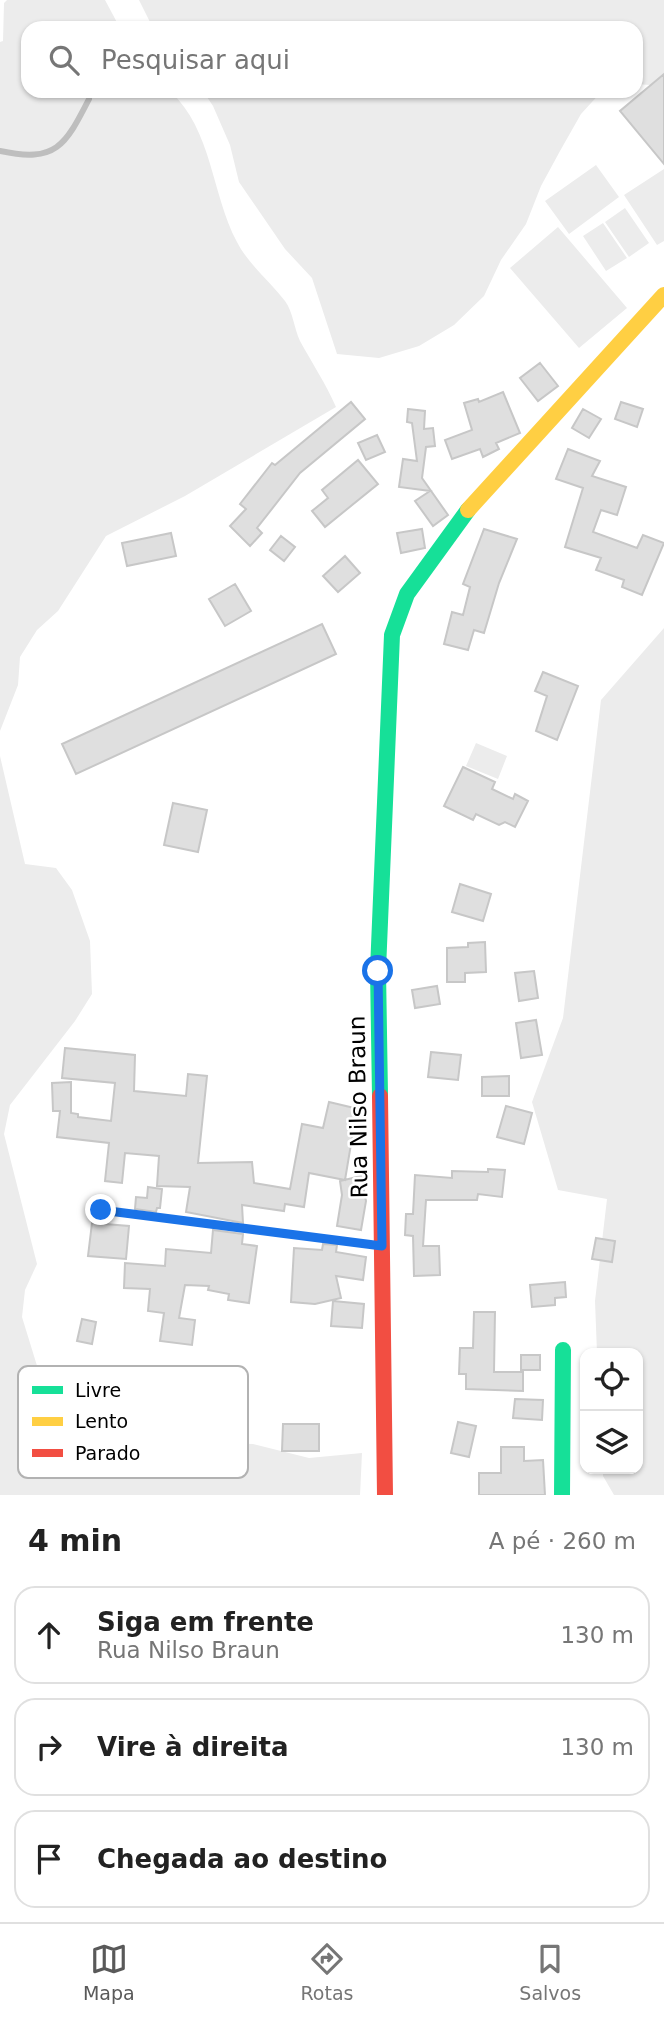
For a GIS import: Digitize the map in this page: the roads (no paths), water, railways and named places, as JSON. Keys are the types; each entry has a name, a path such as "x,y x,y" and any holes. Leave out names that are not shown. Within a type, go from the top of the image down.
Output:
{"street":[{"name":"Rua Nilso Braun","path":"385,1495 378,971 391,635 407,594 473,503 664,296"},
{"path":"562,1495 563,1350"}],"lane":[{"path":"0,151 26,157 55,151 69,138 89,99"},
{"path":"101,1210 382,1246"}]}
